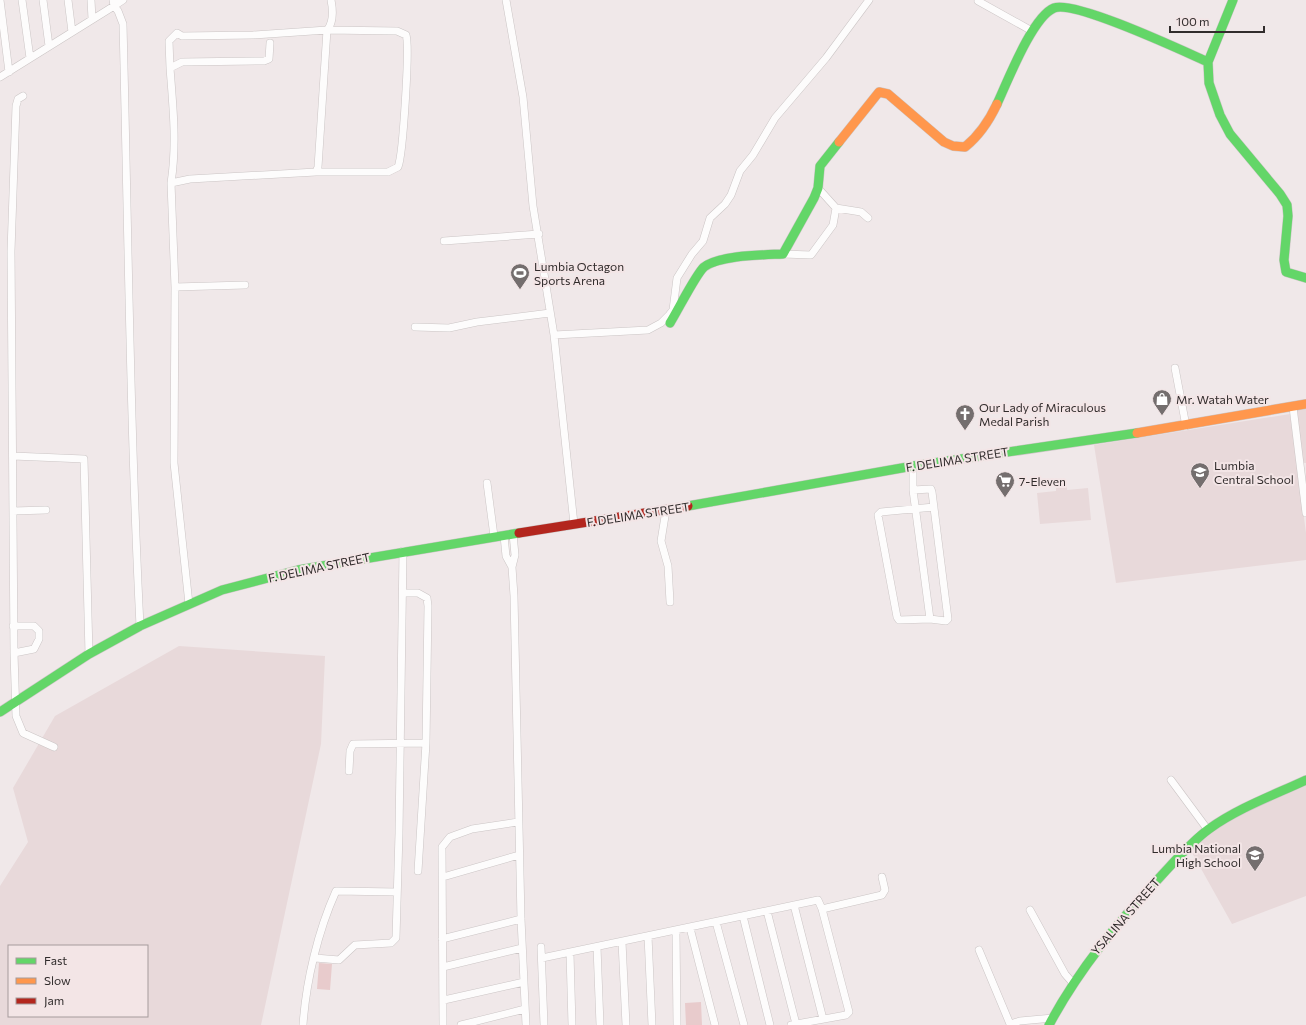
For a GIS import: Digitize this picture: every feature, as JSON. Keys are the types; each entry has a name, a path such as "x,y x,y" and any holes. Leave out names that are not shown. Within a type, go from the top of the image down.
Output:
{"street":[{"path":"0,0 3,48 8,72"},
{"path":"22,0 30,58"},
{"path":"43,0 49,46"},
{"path":"68,0 72,32"},
{"path":"91,0 92,19"},
{"path":"0,77 72,32 114,3 123,0"},
{"path":"316,172 318,167 327,30 330,26 332,16 331,0"},
{"path":"506,0 522,97 533,206 539,234 554,335 574,524"},
{"path":"554,335 648,330 669,315 673,310 677,278 692,254 703,241 710,218 725,204 731,194 740,171 753,155 775,118 826,58 869,0"},
{"path":"1233,0 1208,62 1209,83 1220,115 1230,134 1245,154 1280,194 1286,205 1288,216 1284,260 1286,272 1306,278"},
{"path":"978,1 1032,31"},
{"path":"114,3 123,24 128,319 140,626"},
{"path":"783,254 818,188 820,166 879,92 888,94 944,142 959,148 965,147 971,143 991,118 1032,31 1056,6 1069,7 1129,28 1208,62"},
{"path":"171,183 190,178 316,172 393,171 398,166 401,152 407,56 406,35 397,31 327,30 253,35 182,36 177,33 169,41 175,119 174,160 171,183 175,287 174,463 189,604"},
{"path":"170,68 182,62 264,61 269,59 270,43"},
{"path":"23,96 18,99 16,106 12,251 14,653 16,716 24,733 54,747"},
{"path":"818,188 836,208 856,211 868,218"},
{"path":"670,323 703,268 713,262 750,256 783,254 811,255 833,225 836,208"},
{"path":"444,241 539,234"},
{"path":"175,287 245,285"},
{"path":"415,327 449,328 477,322 550,313"},
{"path":"1175,368 1186,426"},
{"name":"F. DELIMA STREET","path":"0,712 89,654 140,626 222,590 283,574 349,560 666,510 913,466 1186,426 1306,404"},
{"path":"1293,406 1303,466 1306,513"},
{"path":"13,456 84,459 89,654"},
{"path":"913,466 912,490 930,619"},
{"path":"487,483 494,536"},
{"path":"912,490 930,489 934,507 948,618 946,621 930,619 901,620 898,618 878,517 881,512 934,507"},
{"path":"13,511 46,510"},
{"path":"666,510 661,541 668,566 670,602"},
{"path":"509,534 506,556 512,567 516,668 519,855 526,1025"},
{"path":"315,958 339,960 355,945 387,943 394,941 397,933 403,551"},
{"path":"403,593 418,593 427,598 428,642 426,743 418,871"},
{"path":"14,626 34,626 39,632 39,639 34,649 14,653"},
{"path":"349,771 350,751 353,744 400,742 426,743"},
{"path":"1171,780 1208,830"},
{"name":"YSALINA STREET","path":"1051,1021 1072,982 1103,938 1192,844 1208,830 1251,806 1306,780"},
{"path":"443,1025 442,847 450,837 472,829 518,822"},
{"path":"443,877 519,855"},
{"path":"822,909 882,895 885,890 882,876"},
{"path":"303,1025 305,1000 324,921 336,891 397,892"},
{"path":"542,958 818,900 822,909 849,1012 846,1015 794,1025 767,911"},
{"path":"794,905 823,1019"},
{"path":"1030,910 1065,974 1072,982"},
{"path":"743,916 770,1025"},
{"path":"442,939 521,919"},
{"path":"716,922 744,1025"},
{"path":"690,928 715,1025"},
{"path":"676,931 677,1025"},
{"path":"648,936 652,1025"},
{"path":"622,942 626,1025"},
{"path":"541,947 544,1025"},
{"path":"598,947 600,1025"},
{"path":"443,966 522,948"},
{"path":"979,950 1010,1024 1020,1021 1051,1021"},
{"path":"570,953 572,1025"},
{"path":"444,1000 524,982"},
{"path":"461,1025 525,1009"}],"shaded area":[{"path":"1306,407 1306,463 1303,463 1296,409"},
{"name":"Lumbia Central School","path":"1290,414 1306,533 1306,560 1116,583 1094,445"},
{"path":"1067,486 1067,490 1088,488 1091,520 1040,524 1037,493 1056,491 1056,487"},
{"path":"179,646 325,656 321,744 261,1025 0,1025 0,886 28,842 13,788 55,716"},
{"name":"Lumbia National High School","path":"1306,783 1306,896 1232,924 1190,849 1223,822"},
{"path":"319,963 332,964 330,990 317,989"},
{"path":"701,1002 702,1025 686,1025 685,1003"}],"traffic: fast":[{"path":"1233,0 1208,62 1209,83 1220,115 1230,134 1280,194 1287,205 1288,216 1284,260 1286,272 1306,278"},
{"path":"997,104 1029,37 1037,24 1054,8 1066,8 1105,19 1154,38 1208,62"},
{"path":"670,323 704,267 711,263 731,258 753,255 783,254 814,198 818,188 820,166 839,142"},
{"path":"688,506 913,466 1137,433"},
{"path":"0,712 89,654 140,626 222,590 298,570 519,533"},
{"path":"1049,1025 1086,965 1100,947 1130,911 1190,845 1220,821 1256,802 1306,780"}],"traffic: slow":[{"path":"839,142 879,92 888,94 944,142 953,146 965,147 975,138 984,127 997,104"},
{"path":"1137,433 1306,404"}],"traffic: jam":[{"path":"519,533 688,506"}],"place":[{"name":"Lumbia Octagon Sports Arena","path":"520,290"},
{"name":"Mr. Watah Water","path":"1162,416"},
{"name":"Our Lady of Miraculous Medal Parish","path":"965,431"},
{"name":"Lumbia Central School","path":"1200,489"},
{"name":"7-Eleven","path":"1005,498"},
{"name":"Lumbia National High School","path":"1255,872"}]}
